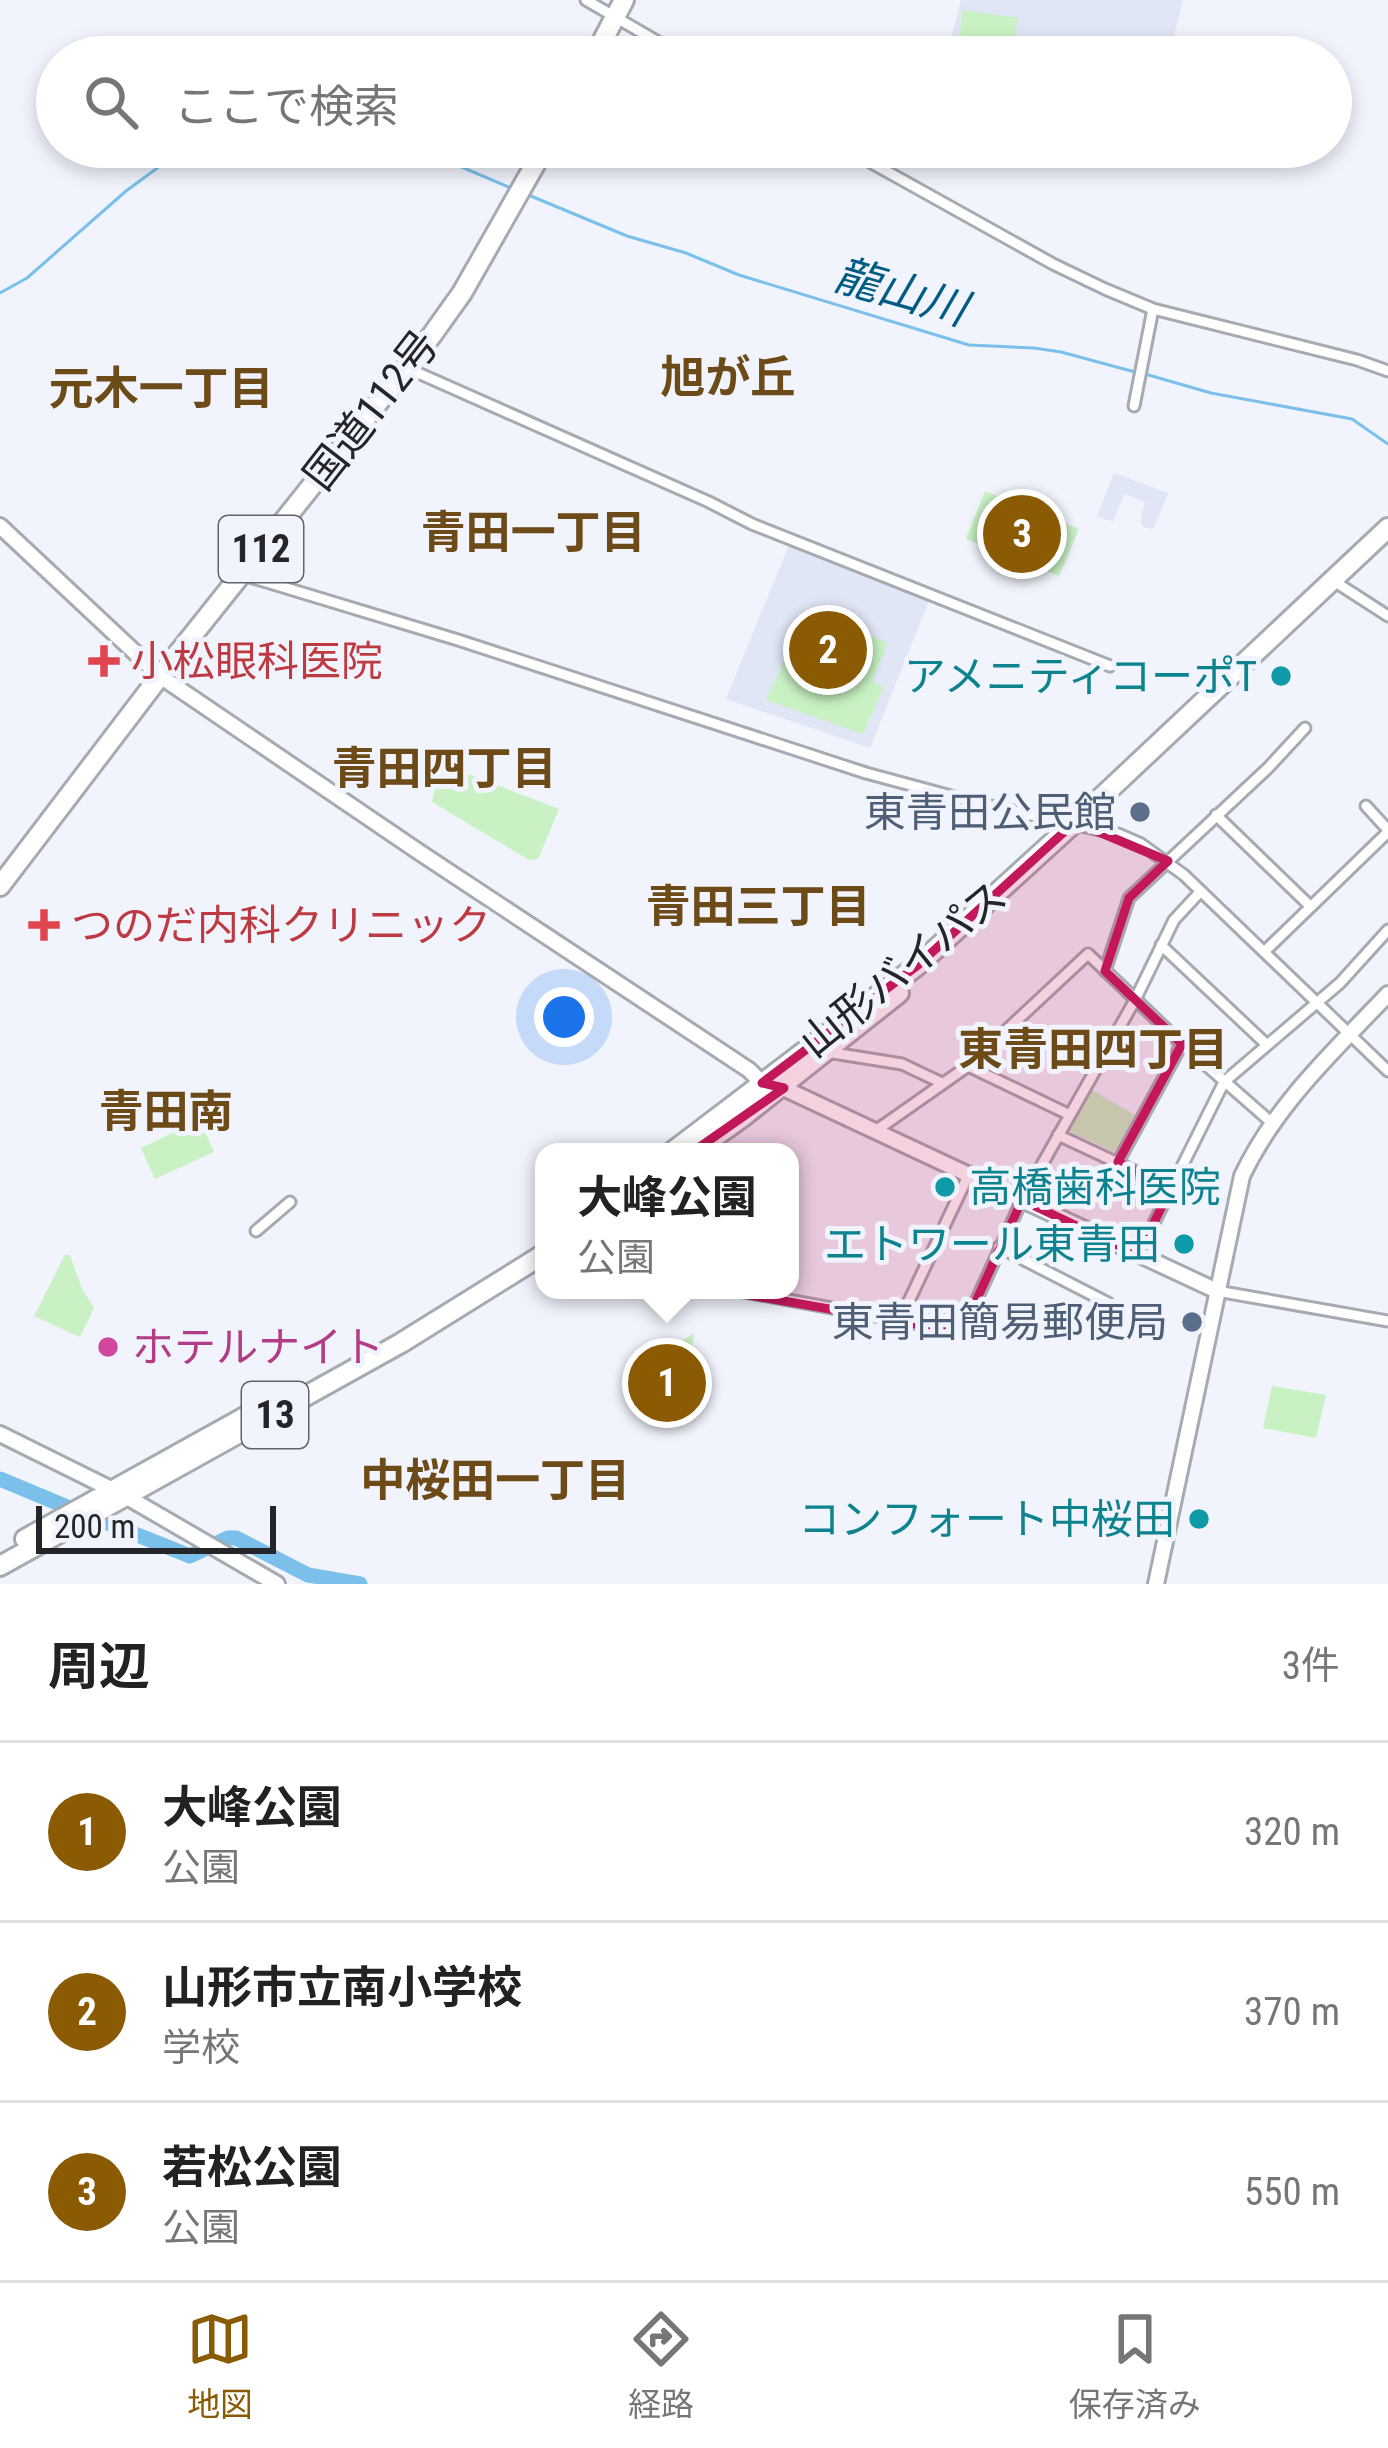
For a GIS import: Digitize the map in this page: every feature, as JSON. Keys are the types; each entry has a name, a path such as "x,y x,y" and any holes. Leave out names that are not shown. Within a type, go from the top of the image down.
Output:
{"highway":[{"path":"605,36 620,9"},
{"name":"国道112号","path":"0,886 462,293 533,168"},
{"name":"山形バイパス","path":"685,1143 824,1052 953,947 1388,528"},
{"name":"山形バイパス","path":"704,1143 1080,824 1388,543"},
{"name":"13","path":"0,1567 535,1248"},
{"name":"13","path":"0,1553 401,1343 535,1260"}],"street":[{"path":"586,0 620,9 656,36"},
{"path":"881,168 1053,264 1154,309 1388,371"},
{"path":"1134,406 1154,309"},
{"path":"406,368 768,530 1110,667"},
{"path":"0,526 160,676 772,1085 1217,1291 1388,1322"},
{"path":"240,574 866,773 1118,834 1168,861 1388,1071"},
{"path":"1340,585 1388,616"},
{"path":"1105,971 1129,898 1268,768 1304,728"},
{"path":"1264,952 1388,831 1366,806"},
{"path":"1216,815 1310,906"},
{"path":"786,1299 962,1331 1022,1200 1135,1000 1174,920 1201,891"},
{"path":"1138,1255 1224,1082 1340,983 1388,930"},
{"path":"1160,946 1266,1044"},
{"path":"874,1132 968,1066 1088,954 1271,1122"},
{"path":"1156,1584 1242,1176 1288,1100 1388,994"},
{"path":"1118,1162 1182,1044"},
{"path":"824,1052 902,1064 942,1083"},
{"path":"968,1066 1070,1115"},
{"path":"1058,1135 1171,1188"},
{"path":"900,1319 968,1176"},
{"path":"256,1231 290,1202"},
{"path":"999,1247 1108,1303"},
{"path":"0,1434 120,1493 277,1584"}],"highlighted area":[{"path":"1075,822 1168,861 1129,898 1105,971 1182,1044 1118,1162 1171,1188 1138,1255 1022,1200 962,1332 605,1270 561,1244 784,1088 762,1083 918,965"}],"shaded area":[{"path":"961,0 1183,0 1174,36 952,36"},
{"path":"1117,474 1168,493 1153,529 1140,522 1145,502 1124,494 1113,522 1097,516"},
{"path":"789,545 929,601 870,748 726,699"}],"green space":[{"path":"963,10 1018,18 1015,36 959,36"},
{"path":"985,491 1079,529 1059,576 966,539"},
{"path":"808,610 888,643 872,681 884,687 863,734 766,700"},
{"path":"440,763 559,809 538,859 529,860 432,802"},
{"path":"1092,1090 1135,1115 1114,1152 1068,1131"},
{"path":"200,1120 214,1152 155,1179 141,1148"},
{"path":"65,1255 70,1255 94,1308 80,1337 34,1316"},
{"path":"694,1333 685,1398 665,1410 638,1368"},
{"path":"1272,1386 1326,1395 1316,1438 1263,1428"}],"waterway":[{"name":"龍山川","path":"0,293 27,278 157,168"},
{"name":"龍山川","path":"464,168 511,188"},
{"name":"龍山川","path":"526,194 739,275 969,345 1061,352 1135,372"},
{"name":"龍山川","path":"1145,374 1211,393 1352,419 1388,444"},
{"path":"0,1479 67,1507"},
{"path":"85,1514 190,1556 236,1538 308,1575 360,1584"}],"place":[{"name":"若松公園","path":"1022,534"},
{"name":"山形市立南小学校","path":"828,650"},
{"name":"小松眼科医院","path":"104,661"},
{"name":"アメニティコーポT","path":"1281,676"},
{"name":"東青田公民館","path":"1140,812"},
{"name":"つのだ内科クリニック","path":"44,925"},
{"name":"高橋歯科医院","path":"945,1187"},
{"name":"エトワール東青田","path":"1184,1244"},
{"name":"東青田簡易郵便局","path":"1192,1322"},
{"name":"ホテルナイト","path":"108,1347"},
{"name":"大峰公園","path":"667,1383"},
{"name":"コンフォート中桜田","path":"1199,1519"}],"district":[{"name":"旭が丘","path":"728,377"},
{"name":"元木一丁目","path":"161,388"},
{"name":"青田一丁目","path":"533,532"},
{"name":"青田四丁目","path":"444,768"},
{"name":"青田三丁目","path":"758,906"},
{"name":"東青田四丁目","path":"1093,1049"},
{"name":"青田南","path":"166,1111"},
{"name":"中桜田一丁目","path":"495,1480"}]}
